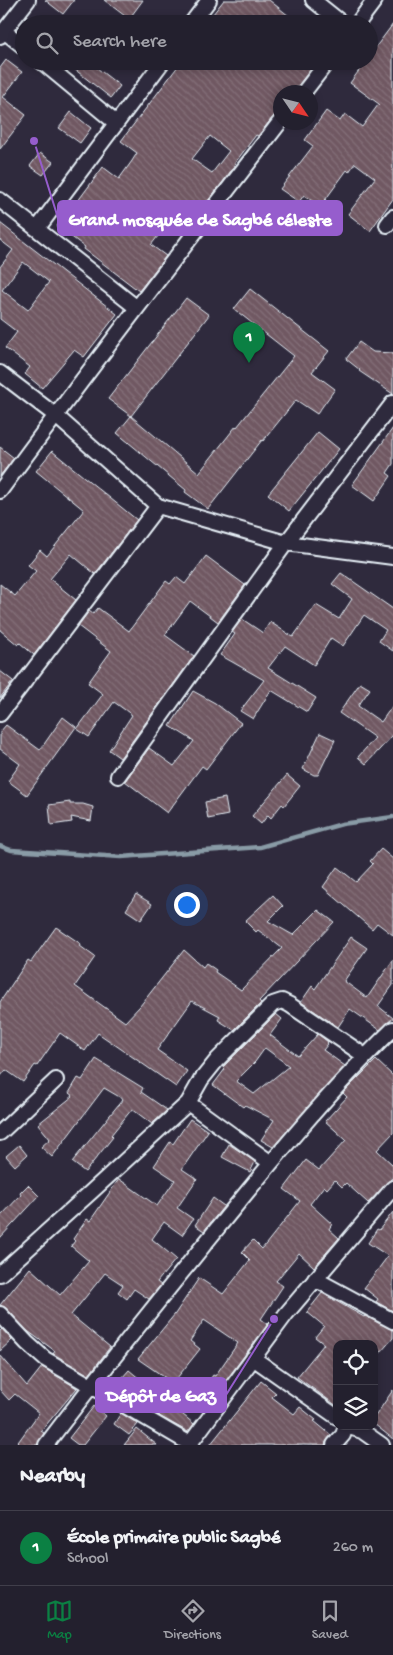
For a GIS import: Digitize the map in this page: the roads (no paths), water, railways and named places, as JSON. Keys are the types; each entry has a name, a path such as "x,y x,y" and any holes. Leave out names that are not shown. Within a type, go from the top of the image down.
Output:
{"street":[{"path":"16,15 28,0"},
{"path":"198,15 209,0"},
{"path":"313,0 332,15"},
{"path":"364,15 375,0"},
{"path":"15,16 2,33 15,41"},
{"path":"52,70 116,123"},
{"path":"37,229 156,70"},
{"path":"309,85 321,70"},
{"path":"0,491 55,415 274,130"},
{"path":"0,200 137,308"},
{"path":"0,373 55,415 158,506 286,543 393,557"},
{"path":"118,776 286,543 393,403"},
{"path":"0,714 158,506"},
{"path":"0,1274 188,1102 217,1060 273,1004 282,1001 290,1005 365,1056"},
{"path":"46,1445 90,1386 270,1163 365,1056 393,1029"},
{"path":"0,1132 56,1080"},
{"path":"188,1102 270,1163"},
{"path":"0,1314 45,1359 190,1445 286,1314 392,1191"},
{"path":"315,1279 393,1321"},
{"path":"254,1358 333,1414"},
{"path":"334,1445 343,1435 345,1430"},
{"path":"359,1430 382,1445"}],"waterway":[{"path":"0,846 11,850 121,857 260,847 342,824 393,817"}],"place":[{"name":"Grand mosquée de Sagbé céleste","path":"34,141"},
{"name":"École primaire public Sagbé","path":"249,363"},
{"name":"Dépôt de Gaz","path":"274,1319"}]}
